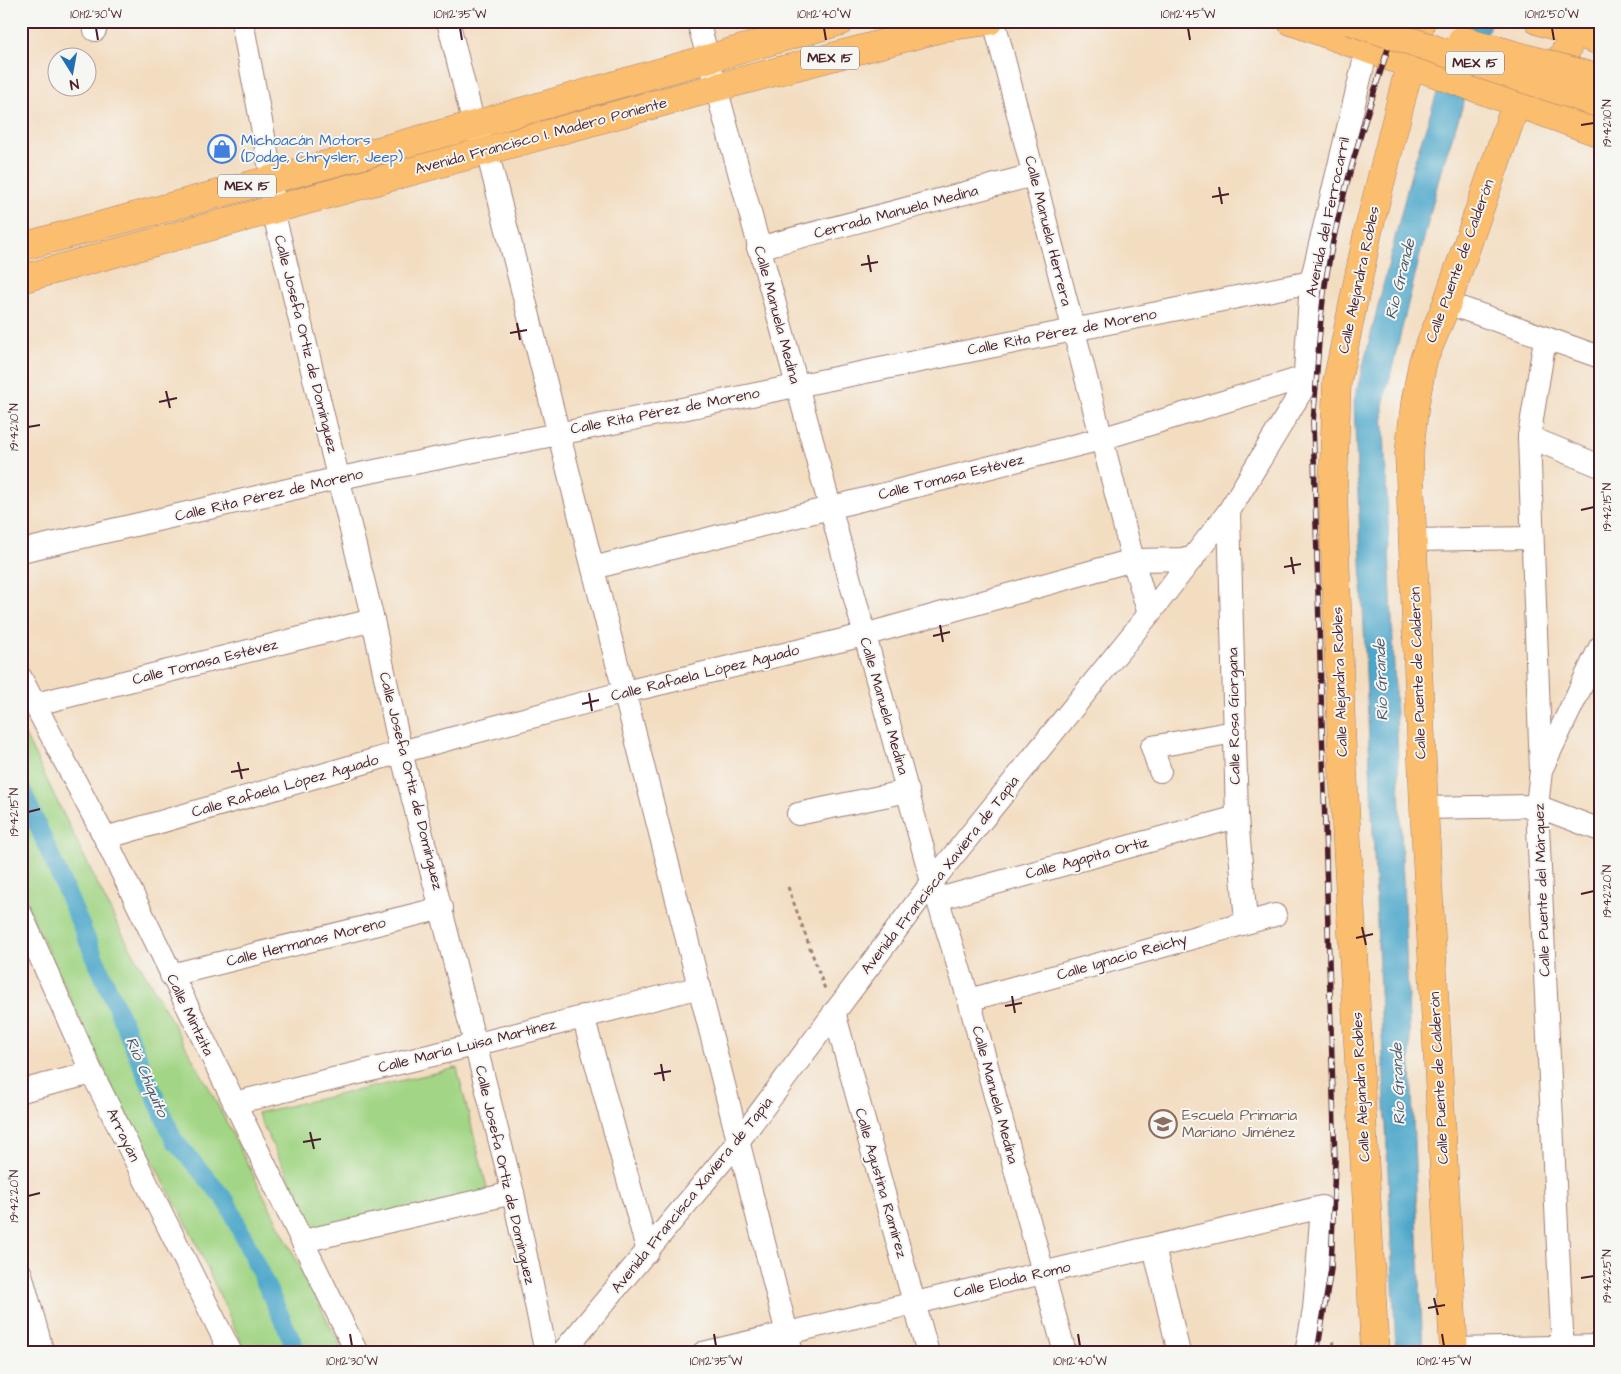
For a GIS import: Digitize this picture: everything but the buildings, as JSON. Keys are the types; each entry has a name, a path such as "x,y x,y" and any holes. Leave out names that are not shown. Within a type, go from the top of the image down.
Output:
{"main road":[{"name":"Avenida Francisco I. Madero Poniente","path":"21,247 474,125 841,21"},
{"name":"Avenida Francisco I. Madero Poniente","path":"21,279 951,24 989,21"},
{"path":"1291,21 1600,133"},
{"name":"MEX 15","path":"1350,21 1600,104"},
{"name":"MEX 15","path":"1403,21 1600,79"},
{"name":"Calle Alejandra Robles","path":"1375,1353 1342,751 1333,490 1337,382 1368,232 1419,67 1421,21"},
{"path":"1539,21 1571,26 1600,41"},
{"path":"1516,104 1546,80 1567,49 1571,26"},
{"name":"Calle Puente de Calderón","path":"1454,1351 1424,808 1409,454 1415,403 1423,361 1447,303 1516,104"}],"street":[{"name":"Calle Josefa Ortiz de Domínguez","path":"242,21 272,179 273,210 340,478 401,752 513,1194 546,1353"},
{"path":"448,21 474,125 487,151 700,987 737,1143 790,1343"},
{"name":"Calle Manuela Medina","path":"698,21 714,88 864,635 935,891 969,1000 1065,1353"},
{"name":"Calle Manuela Herrera","path":"994,21 1101,439 1149,614"},
{"name":"Avenida del Ferrocarril","path":"1305,382 1311,282 1367,48"},
{"name":"Cerrada Manuela Medina","path":"758,248 1033,175"},
{"name":"Calle Rita Pérez de Moreno","path":"21,551 340,478 559,432 1311,282"},
{"path":"1447,303 1600,357"},
{"name":"Calle Puente del Márquez","path":"1545,339 1533,403 1529,437 1531,538 1541,770 1537,806 1563,1350"},
{"name":"Calle Tomasa Estévez","path":"594,568 1101,439 1305,382"},
{"name":"Avenida Francisca Xaviera de Tapia","path":"562,1353 737,1143 834,1012 935,891 1193,559 1229,511 1305,382"},
{"path":"1529,437 1600,466"},
{"name":"Calle Rosa Giorgana","path":"1229,511 1237,817 1246,922"},
{"path":"1413,540 1531,538"},
{"name":"Calle Rafaela López Aguado","path":"105,838 401,752 625,692 864,635 1133,560 1193,559"},
{"name":"Calle Tomasa Estévez","path":"36,704 373,620"},
{"path":"1541,770 1600,647"},
{"name":"Calle Mintzita","path":"21,678 105,838 357,1353"},
{"path":"1160,771 1152,747 1234,732"},
{"path":"798,814 908,791"},
{"path":"1424,808 1537,806 1600,830"},
{"name":"Calle Agapita Ortiz","path":"935,891 1237,817"},
{"name":"Calle Hermanas Moreno","path":"171,975 442,908"},
{"name":"Arrayán","path":"21,914 92,1072 231,1353"},
{"name":"Calle Ignacio Reichy","path":"969,1000 1275,915"},
{"name":"Calle María Luisa Martínez","path":"234,1103 474,1045 700,987"},
{"name":"Calle Agustina Ramírez","path":"834,1012 928,1353"},
{"path":"583,1016 648,1252"},
{"path":"21,1091 92,1072"},
{"path":"303,1241 513,1194"},
{"name":"Calle Elodia Romo","path":"703,1353 790,1343 914,1303 1322,1207 1314,1310 1306,1353"},
{"path":"1154,1246 1179,1353"},
{"path":"21,1274 43,1353"},
{"path":"1454,1351 1563,1350 1600,1346"}],"path":[{"path":"788,887 834,1012"},
{"path":"1332,1353 1334,1341"}],"green space":[{"path":"21,727 117,924 208,1086 344,1353 246,1353 191,1232 109,1081 21,893"},
{"path":"457,1068 488,1192 315,1232 257,1113"}],"water":[{"name":"Río Grande","path":"1461,21 1491,21 1440,174 1383,405 1423,1353 1396,1353 1354,402 1413,166"}],"waterway":[{"name":"Rió Chiquito","path":"21,787 174,1140 227,1202 298,1353"}],"railway":[{"path":"1317,1353 1331,1269 1335,1162 1313,422 1320,330 1328,265 1344,194 1397,21"}],"place":[{"name":"Michoacán Motors (Dodge, Chrysler, Jeep)","path":"222,149"},
{"name":"Escuela Primaria Mariano Jiménez","path":"1163,1124"}]}
